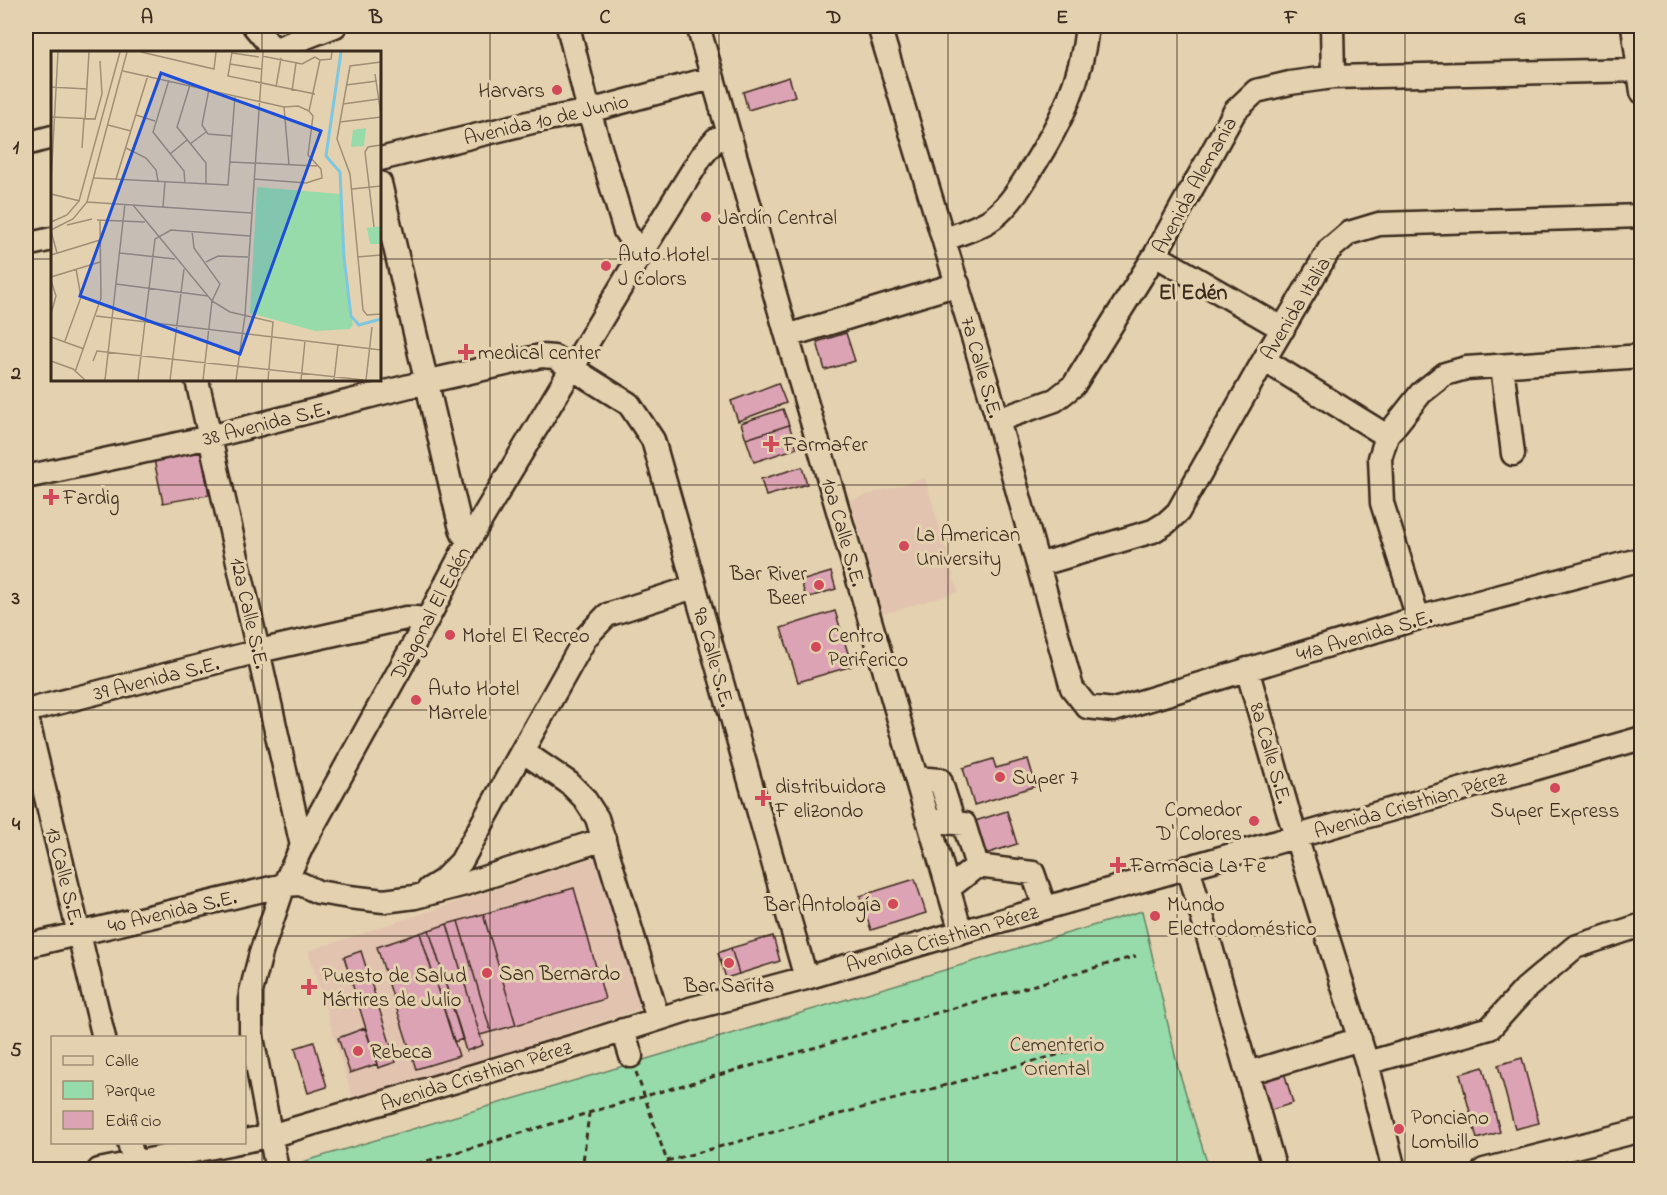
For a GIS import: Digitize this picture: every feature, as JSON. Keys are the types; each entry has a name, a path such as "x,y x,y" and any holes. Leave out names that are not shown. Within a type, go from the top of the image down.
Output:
{"street":[{"path":"254,26 271,51 335,26"},
{"path":"568,26 589,111 625,231 633,243 643,250"},
{"path":"698,26 728,133"},
{"name":"7a Calle S.E.","path":"879,26 998,420 1072,688 1087,708"},
{"path":"944,240 988,221 1013,199 1047,145 1068,104 1085,49 1088,26"},
{"path":"1332,26 1333,77"},
{"path":"1633,26 1641,92"},
{"name":"Avenida Alemania","path":"998,420 1055,400 1074,385 1155,255 1235,111 1256,91 1333,77 1639,70"},
{"name":"Avenida 10 de Junio","path":"381,159 532,122 589,111 712,78"},
{"name":"Diagonal El Edén","path":"277,1170 251,1032 251,992 261,953 284,885 302,846 470,540 643,250 707,148 716,139 728,133"},
{"name":"10a Calle S.E.","path":"728,133 961,932"},
{"path":"26,144 51,137"},
{"path":"381,187 460,525 463,534 470,540"},
{"name":"Avenida Italia","path":"1038,565 1153,531 1178,512 1329,250 1349,233 1379,224 1641,216"},
{"path":"26,245 51,239"},
{"path":"1155,255 1283,329"},
{"path":"787,336 958,284"},
{"name":"38 Avenida S.E.","path":"26,477 210,437 425,382 541,356 554,357 573,369"},
{"path":"1418,618 1383,503 1380,458 1387,436 1421,393 1445,374 1466,368 1641,356"},
{"path":"1264,360 1387,436"},
{"path":"1502,366 1513,454"},
{"name":"9a Calle S.E.","path":"573,369 629,404 652,440 806,978"},
{"name":"12a Calle S.E.","path":"197,381 302,846"},
{"name":"41a Avenida S.E.","path":"1087,708 1114,710 1418,618 1641,559"},
{"path":"415,897 442,881 461,862 586,637 607,615 694,587"},
{"name":"39 Avenida S.E.","path":"26,713 259,651 406,618 417,618 426,622"},
{"name":"8a Calle S.E.","path":"1247,669 1296,836 1360,1039 1394,1170"},
{"name":"13 Calle S.E.","path":"26,713 104,1036"},
{"name":"Avenida Cristhian Pérez","path":"246,1141 270,1137 658,1019 1641,738"},
{"path":"522,751 569,783 584,798 597,818 658,1019"},
{"path":"916,778 940,780 954,823"},
{"path":"928,820 964,824 977,866"},
{"path":"284,885 301,884 318,892 384,901 415,897 465,884 604,839"},
{"path":"948,889 977,866 1033,873 1045,908"},
{"path":"1188,867 1275,1170"},
{"name":"40 Avenida S.E.","path":"26,946 284,885"},
{"path":"1367,1063 1490,1028 1525,989 1575,947 1641,925"},
{"path":"623,1030 631,1056"},
{"path":"1248,1073 1360,1039"},
{"path":"1484,1170 1641,1130"},
{"path":"99,1170 133,1158 231,1144"}],"path":[{"path":"397,1170 645,1096 1136,956"},
{"path":"667,1161 1079,1049"},
{"path":"631,1056 670,1170"},
{"path":"582,1170 589,1114"},
{"path":"417,1164 417,1170"}],"shaded area":[{"name":"La American University","path":"925,478 958,592 883,614 850,500"},
{"path":"598,856 641,1009 354,1102 308,951"}],"green space":[{"name":"Cementerio Oriental","path":"1142,911 1178,1068 1209,1169 292,1170 292,1165"}],"building":[{"path":"789,77 795,96 748,110 743,92"},
{"path":"846,333 855,361 825,370 817,342"},
{"path":"778,383 786,403 738,421 731,401"},
{"path":"783,409 789,425 746,439 741,423"},
{"name":"Farmafer","path":"789,425 797,448 754,462 746,439"},
{"path":"201,451 209,495 163,503 154,460"},
{"path":"802,467 807,484 766,496 761,479"},
{"name":"Bar River Beer","path":"831,572 836,589 806,598 801,581"},
{"name":"Centro Periferico","path":"835,611 852,666 798,682 781,628"},
{"name":"Super 7","path":"993,759 996,768 1028,759 1036,786 974,805 963,768"},
{"path":"1007,811 1017,844 982,855 972,822"},
{"name":"Bar Antología","path":"915,879 926,913 871,930 860,896"},
{"path":"574,888 605,999 516,1025 483,914"},
{"name":"San Bernardo","path":"483,914 516,1025 491,1032 458,921"},
{"path":"458,921 491,1032 480,1035 447,924"},
{"path":"447,924 483,1045 466,1051 429,930"},
{"path":"429,930 463,1039 454,1042 420,933"},
{"path":"420,933 459,1056 416,1069 377,947"},
{"path":"773,936 780,961 739,974 731,948"},
{"name":"Bar Sarita","path":"731,948 739,974 726,978 718,953"},
{"path":"361,951 396,1062 378,1068 344,957"},
{"name":"Rebeca","path":"365,1028 377,1064 350,1073 338,1038"},
{"path":"314,1042 327,1087 308,1093 295,1048"},
{"path":"1522,1058 1539,1123 1515,1129 1498,1065"},
{"path":"1282,1065 1293,1103 1262,1113 1251,1075"},
{"path":"1483,1067 1500,1132 1477,1139 1460,1074"}],"place":[{"name":"Harvars","path":"557,90"},
{"name":"Jardín Central","path":"706,217"},
{"name":"Auto Hotel J Colors","path":"606,266"},
{"name":"medical center","path":"466,352"},
{"name":"Farmafer","path":"771,444"},
{"name":"Fardig","path":"51,497"},
{"name":"La American University","path":"904,546"},
{"name":"Bar River Beer","path":"819,585"},
{"name":"Motel El Recreo","path":"450,635"},
{"name":"Centro Periferico","path":"816,647"},
{"name":"Auto Hotel Marrele","path":"416,700"},
{"name":"Super 7","path":"1000,777"},
{"name":"Super Express","path":"1555,788"},
{"name":"distribuidora F elizondo","path":"763,798"},
{"name":"Comedor D' Colores","path":"1254,821"},
{"name":"Farmacia La Fe","path":"1118,865"},
{"name":"Bar Antología","path":"893,904"},
{"name":"Mundo Electrodoméstico","path":"1155,916"},
{"name":"Bar Sarita","path":"729,963"},
{"name":"San Bernardo","path":"487,973"},
{"name":"Puesto de Salud Mártires de Julio","path":"309,987"},
{"name":"Rebeca","path":"358,1051"},
{"name":"Ponciano Lombillo","path":"1399,1129"}],"district":[{"name":"El Edén","path":"1193,291"}]}
